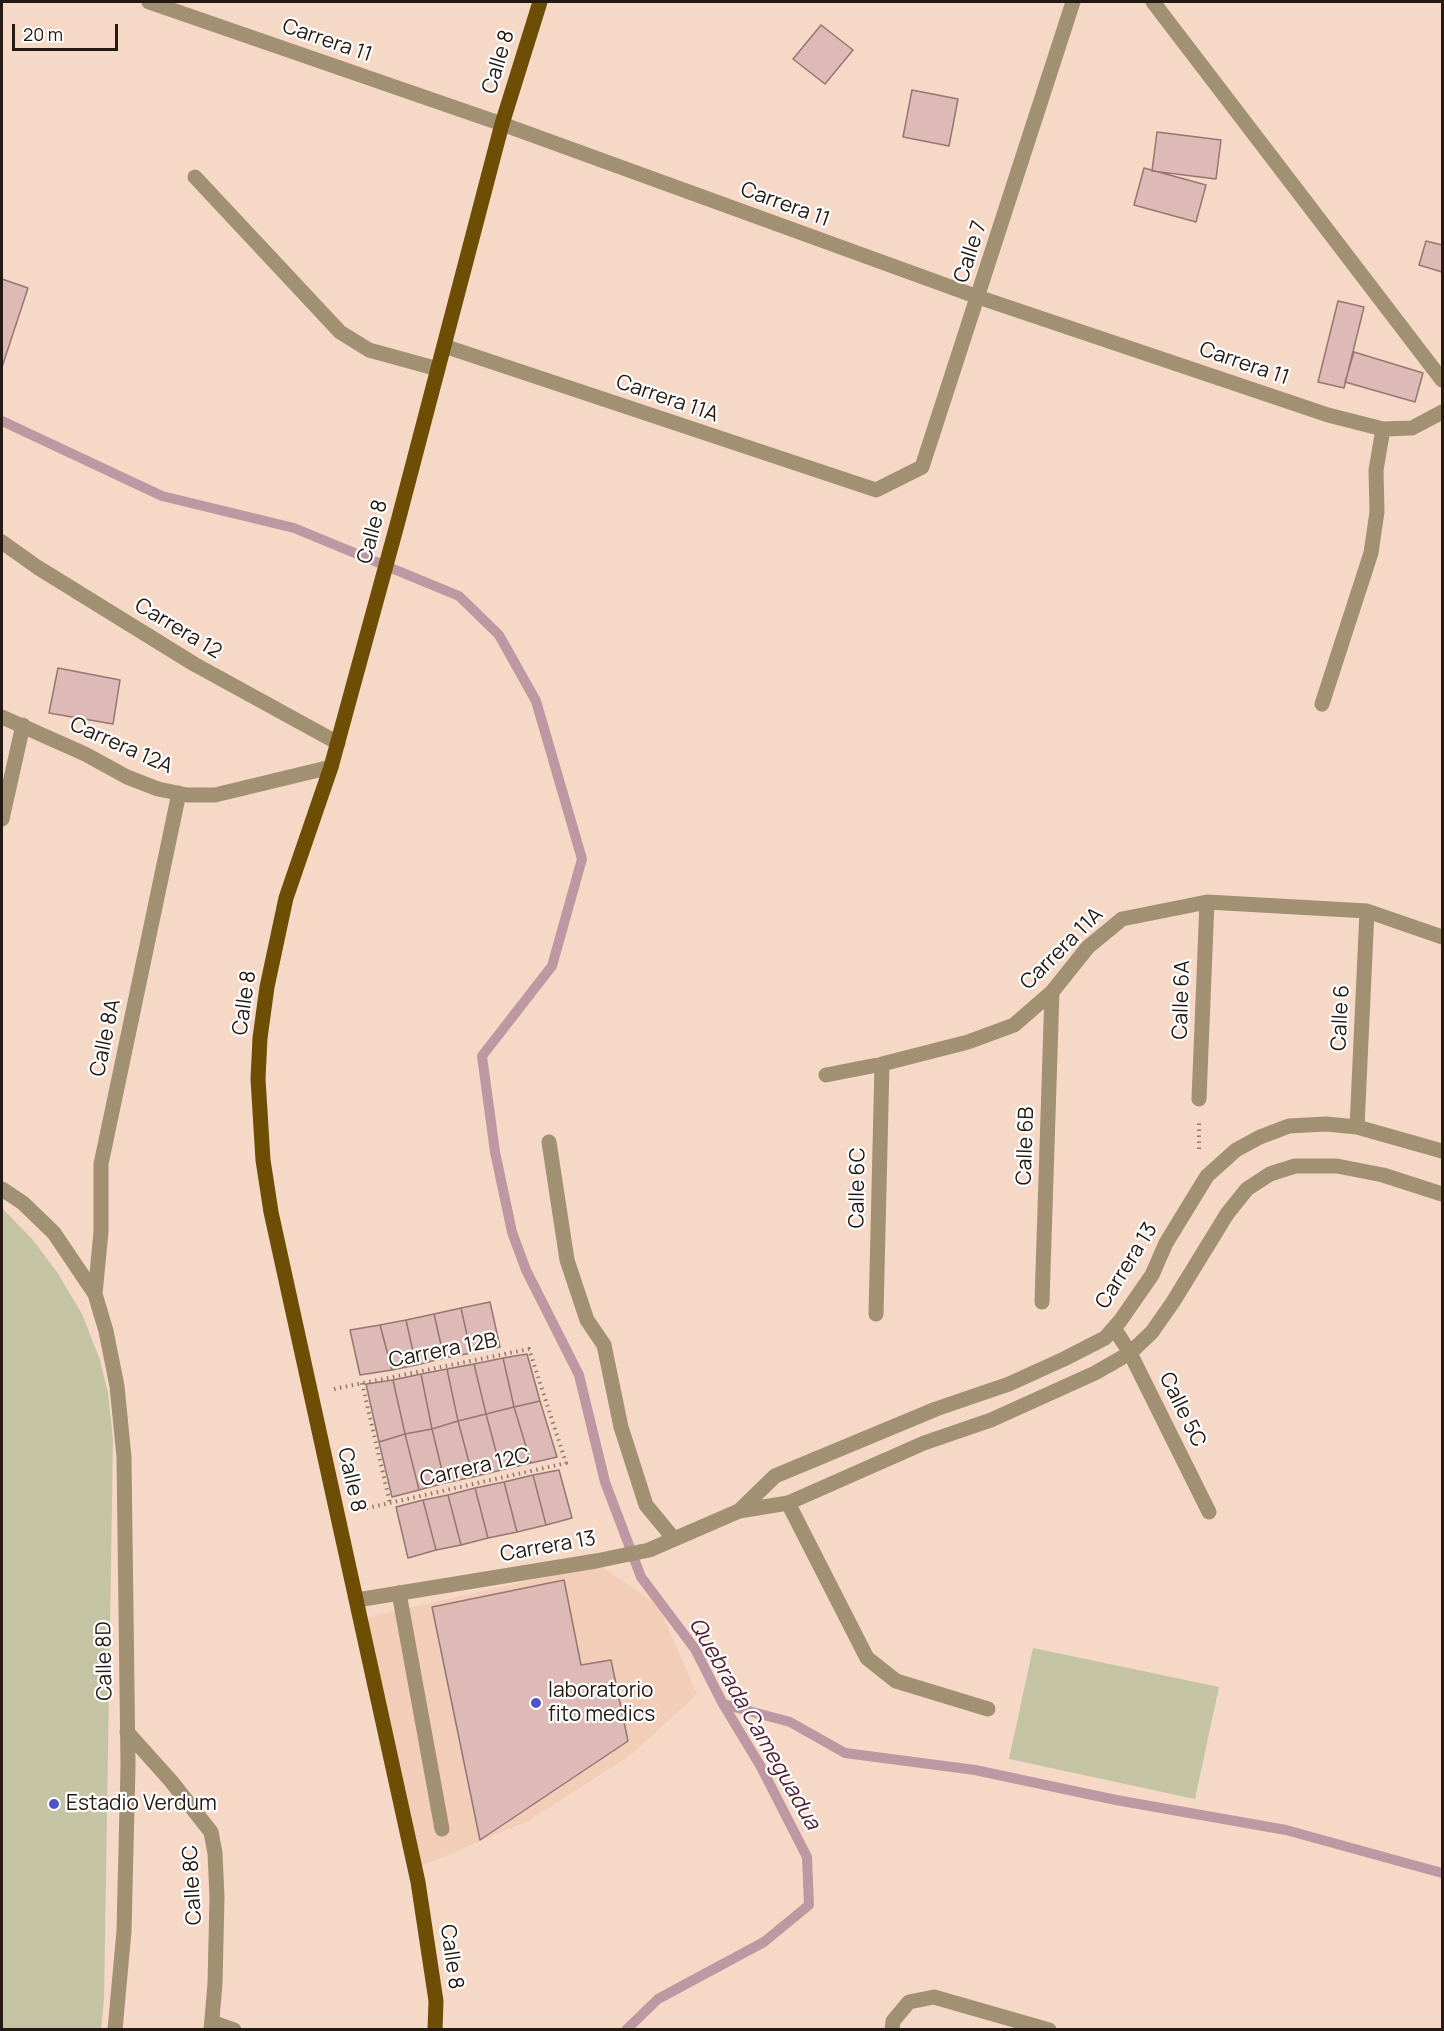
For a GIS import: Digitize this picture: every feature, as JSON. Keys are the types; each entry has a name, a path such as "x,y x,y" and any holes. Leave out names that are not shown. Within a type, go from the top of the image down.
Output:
{"main road":[{"name":"Calle 8","path":"435,2030 436,2001 418,1882 271,1212 259,1120 260,1038 267,987 286,898 338,743 398,525 502,124 540,2"}],"street":[{"name":"Carrera 11","path":"149,2 502,124 978,297 1328,415 1383,429 1412,428 1443,412"},
{"name":"Calle 7","path":"876,490 922,467 1073,2"},
{"path":"1153,2 1443,380"},
{"path":"195,177 340,332 369,350 438,369"},
{"name":"Carrera 11A","path":"444,346 876,490"},
{"path":"1322,704 1371,554 1377,512 1376,470 1383,429"},
{"name":"Carrera 12","path":"2,542 108,612 194,664 338,743"},
{"name":"Carrera 12A","path":"2,717 86,754 127,777 158,789 179,793 215,795 331,767"},
{"path":"2,819 23,725"},
{"name":"Calle 8A","path":"95,1294 101,1232 101,1164 179,793"},
{"name":"Carrera 11A","path":"826,1075 882,1064 968,1042 1014,1025 1052,992 1088,947 1122,919 1206,902 1367,910 1443,937"},
{"name":"Calle 6A","path":"1199,1099 1206,902"},
{"name":"Calle 6","path":"1357,1127 1367,910"},
{"name":"Calle 6B","path":"1042,1302 1052,992"},
{"name":"Calle 6C","path":"876,1314 882,1064"},
{"name":"Carrera 13","path":"739,1511 774,1476 936,1409 1009,1384 1105,1338 1135,1301 1152,1275 1166,1244 1207,1176 1236,1150 1260,1137 1289,1126 1326,1124 1357,1127 1443,1150"},
{"path":"549,1142 570,1270 587,1320 604,1346 621,1427 646,1504 674,1539"},
{"name":"Carrera 13","path":"357,1600 596,1561 649,1550 739,1511 788,1503 924,1443 1000,1416 1095,1372 1130,1353 1152,1332 1227,1214 1247,1189 1270,1174 1295,1166 1337,1166 1383,1174 1443,1194"},
{"path":"2,1189 23,1203 54,1233 95,1294"},
{"name":"Calle 8D","path":"95,1294 106,1331 117,1386 124,1457 127,1732 124,1931 115,2030"},
{"name":"Calle 5C","path":"1114,1328 1130,1353 1209,1512"},
{"path":"788,1503 867,1658 896,1681 988,1709"},
{"path":"399,1593 442,1829"},
{"name":"Calle 8C","path":"127,1732 211,1832 215,1853 217,1897 212,2026"},
{"path":"892,2030 893,2021 909,2002 934,1997 1049,2030"},
{"path":"212,2026 234,2030"}],"path":[{"name":"Carrera 12B","path":"390,1503 362,1383 529,1349 566,1463"},
{"name":"Carrera 12C","path":"390,1503 566,1463"}],"shaded area":[{"path":"599,1565 658,1605 697,1694 632,1754 530,1820 419,1867 364,1618"}],"green space":[{"name":"Estadio Verdum","path":"2,1208 32,1239 57,1272 82,1314 100,1360 108,1393 113,1439 104,2000 101,2029 2,2029"},
{"path":"1033,1648 1219,1687 1195,1799 1009,1759"}],"building":[{"path":"821,25 853,50 825,84 793,59"},
{"path":"912,90 958,99 949,146 903,137"},
{"path":"1157,132 1221,140 1216,179 1152,171"},
{"path":"1144,168 1206,185 1196,222 1134,205"},
{"path":"1426,241 1442,245 1442,272 1419,265"},
{"path":"2,279 28,288 2,367"},
{"path":"1338,301 1364,307 1344,388 1318,382"},
{"path":"1354,352 1423,373 1415,402 1345,382"},
{"path":"58,668 120,680 113,724 49,713"},
{"path":"490,1302 500,1347 471,1353 461,1308"},
{"path":"461,1308 471,1353 444,1358 434,1314"},
{"path":"434,1314 444,1358 416,1365 406,1320"},
{"path":"406,1320 416,1365 392,1370 380,1325"},
{"path":"380,1325 392,1370 360,1375 350,1330"},
{"path":"527,1354 540,1401 514,1407 503,1358"},
{"path":"503,1358 514,1407 486,1414 474,1364"},
{"path":"474,1364 486,1414 458,1421 447,1369"},
{"path":"447,1369 458,1421 432,1429 421,1374"},
{"path":"421,1374 432,1429 405,1434 393,1380"},
{"path":"393,1380 405,1434 379,1442 366,1384"},
{"path":"540,1401 557,1457 531,1463 514,1407"},
{"path":"514,1407 531,1463 501,1470 486,1414"},
{"path":"486,1414 501,1470 473,1477 458,1421"},
{"path":"458,1421 473,1477 445,1483 432,1429"},
{"path":"432,1429 445,1483 419,1490 405,1434"},
{"path":"405,1434 419,1490 392,1497 379,1442"},
{"path":"559,1470 572,1518 546,1525 533,1475"},
{"path":"533,1475 546,1525 517,1532 504,1482"},
{"path":"504,1482 517,1532 488,1538 475,1488"},
{"path":"475,1488 488,1538 461,1545 448,1495"},
{"path":"448,1495 461,1545 436,1550 423,1500"},
{"path":"423,1500 436,1550 408,1558 396,1507"},
{"name":"laboratorio fito medics","path":"564,1580 581,1665 611,1660 628,1741 480,1840 432,1607"}],"waterway":[{"name":"Quebrada Cameguadua","path":"2,421 162,496 294,528 459,596 499,635 536,701 582,859 552,966 482,1056 495,1152 512,1232 526,1270 579,1375 605,1482 641,1577 695,1649 723,1704 761,1767 807,1857 809,1905 764,1942 658,1999 626,2030"},
{"path":"723,1704 790,1722 845,1753 975,1770 1116,1800 1286,1830 1442,1873"}],"place":[{"name":"laboratorio fito medics","path":"536,1703"},
{"name":"Estadio Verdum","path":"54,1804"}]}
